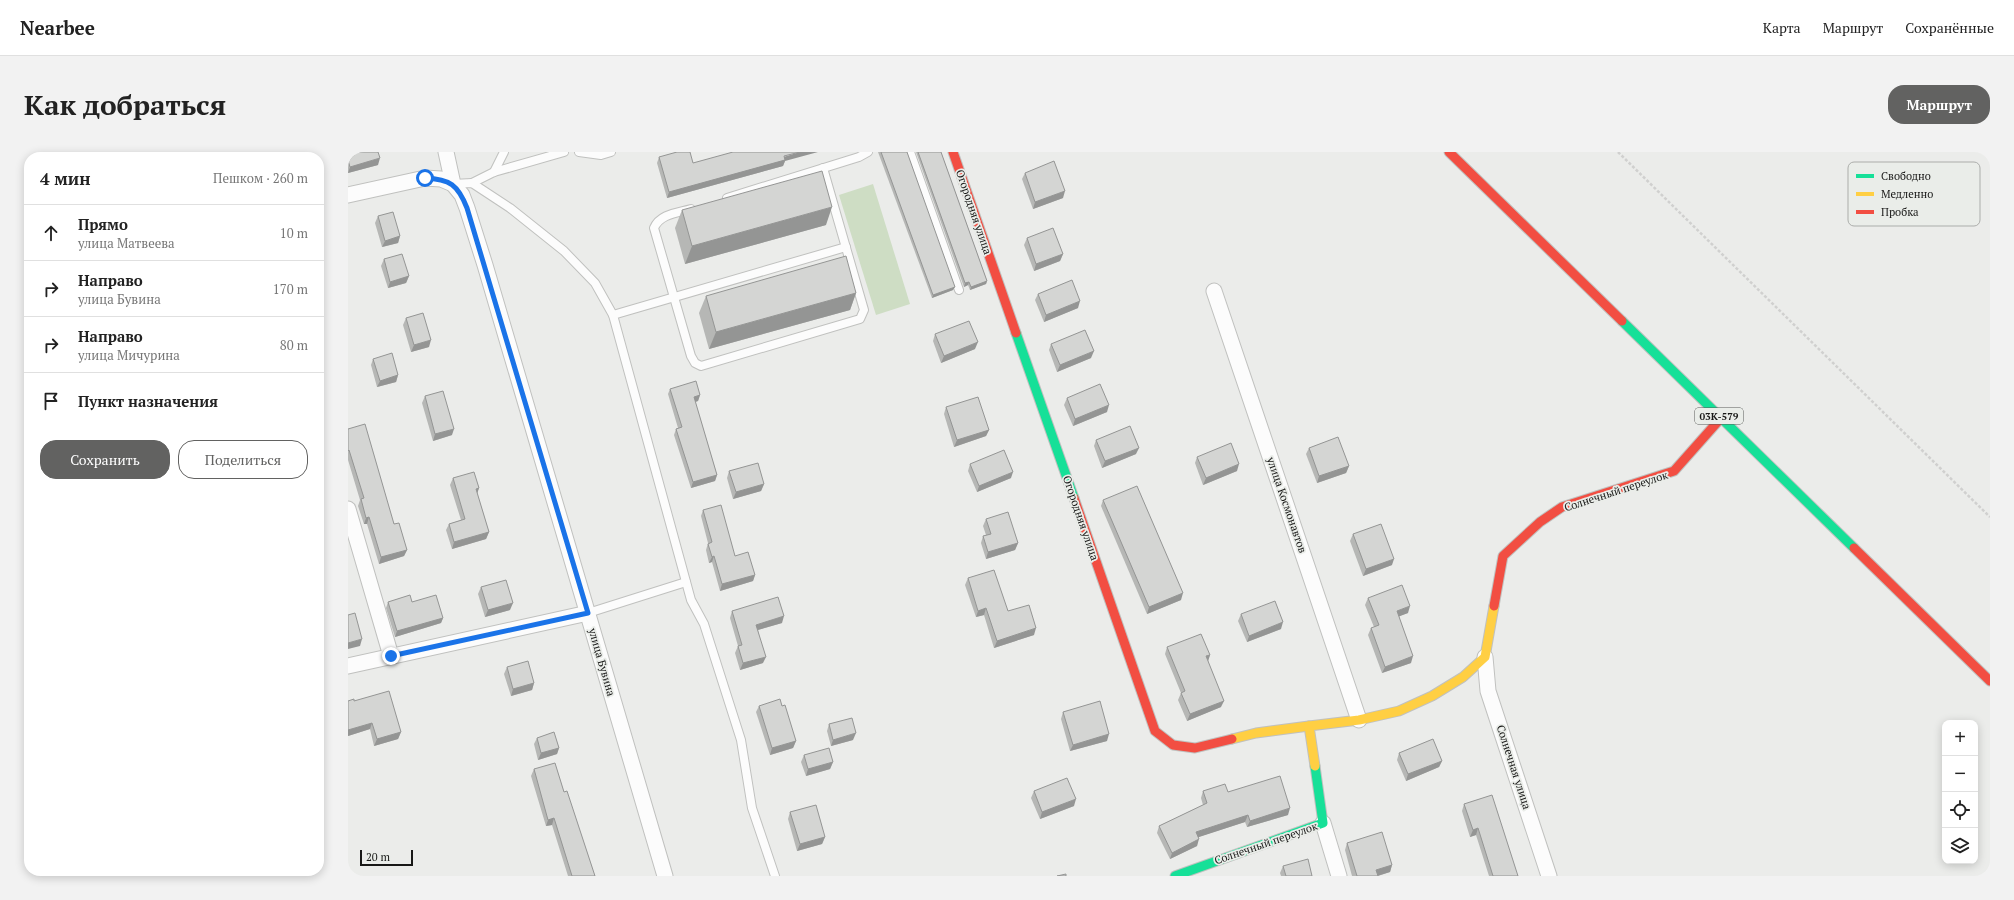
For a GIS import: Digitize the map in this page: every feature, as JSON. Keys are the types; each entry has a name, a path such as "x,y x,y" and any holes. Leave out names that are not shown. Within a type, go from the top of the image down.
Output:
{"street":[{"name":"улица Бувина","path":"446,152 453,184 462,195 467,208 665,876"},
{"name":"Огородняя улица","path":"953,152 1156,731 1173,745 1195,748 1256,732 1309,726"},
{"name":"03К-579","path":"1449,152 1990,681"},
{"path":"348,195 425,178 441,179 453,184"},
{"name":"улица Космонавтов","path":"1214,291 1360,720"},
{"name":"Солнечный переулок","path":"1485,657 1503,556 1540,522 1562,507 1674,472 1721,418"},
{"path":"348,510 391,656"},
{"path":"348,666 588,613"},
{"path":"1309,726 1360,720 1399,711 1432,696 1463,677 1485,657"},
{"name":"Солнечная улица","path":"1485,657 1488,691 1549,876"},
{"name":"Солнечный переулок","path":"1176,876 1323,823 1309,726"},
{"path":"1323,823 1339,876"}],"lane":[{"path":"494,172 504,152"},
{"path":"453,184 472,183 494,172 564,152"},
{"path":"579,152 601,155 611,152"},
{"path":"716,201 859,157 868,152"},
{"path":"910,152 960,290"},
{"path":"701,206 663,217 657,222 654,228 691,356 695,363 701,366 860,319 864,310 823,168"},
{"path":"472,183 510,208 564,251 595,284 613,314 691,600 704,624 741,740 752,808 775,876"},
{"path":"613,314 846,247"},
{"path":"588,613 686,582"}],"path":[{"path":"1618,152 1990,517"}],"green space":[{"path":"873,184 910,304 876,315 839,195"}],"building":[{"path":"348,152 378,152 380,158 350,167"},
{"path":"677,152 690,152 693,163 733,152 800,152 784,156 785,160 669,192 659,157"},
{"path":"881,152 907,152 955,287 933,295"},
{"path":"918,152 941,152 987,281 971,287 969,282 965,283"},
{"path":"1054,161 1065,191 1035,202 1025,173"},
{"path":"822,171 832,207 692,246 682,210"},
{"path":"393,212 400,236 385,241 378,216"},
{"path":"1053,228 1063,254 1036,264 1027,238"},
{"path":"402,254 409,276 390,282 384,259"},
{"path":"846,256 856,293 716,332 706,296"},
{"path":"1072,280 1080,301 1046,315 1038,294"},
{"path":"423,313 431,340 414,345 406,318"},
{"path":"969,321 978,342 944,356 935,334"},
{"path":"1085,330 1094,351 1060,365 1051,344"},
{"path":"392,353 398,375 380,381 373,359"},
{"path":"696,381 700,395 694,397 717,475 693,482 676,429 682,427 670,389"},
{"path":"1100,384 1109,405 1075,419 1067,398"},
{"path":"443,391 454,429 435,434 425,396"},
{"path":"978,397 989,430 957,440 946,407"},
{"path":"365,424 394,524 399,523 407,550 381,557 369,517 366,518 361,499 364,498 349,450 348,451 348,429"},
{"path":"1130,426 1139,448 1105,461 1096,440"},
{"path":"1338,437 1349,466 1319,476 1309,448"},
{"path":"1231,443 1239,464 1206,478 1197,457"},
{"path":"1004,450 1013,472 979,486 970,464"},
{"path":"758,463 764,484 736,492 729,471"},
{"path":"474,472 479,488 476,489 489,532 454,542 449,524 465,519 453,478"},
{"path":"1137,486 1183,593 1149,607 1103,500"},
{"path":"721,505 735,556 748,552 755,575 722,584 714,556 712,557 708,544 712,542 703,510"},
{"path":"1008,512 1018,543 988,552 983,536 991,534 986,519"},
{"path":"1381,524 1394,559 1366,569 1353,534"},
{"path":"994,570 1008,611 1029,605 1036,628 997,641 986,608 978,611 968,578"},
{"path":"506,580 513,603 488,610 481,587"},
{"path":"1402,585 1410,606 1397,611 1413,656 1385,667 1371,628 1379,625 1368,598"},
{"path":"410,595 412,602 436,595 443,618 397,631 388,602"},
{"path":"778,597 784,616 756,625 766,657 743,663 738,646 742,645 732,611"},
{"path":"1275,601 1283,622 1249,636 1241,614"},
{"path":"355,613 362,639 348,643 348,615"},
{"path":"1201,634 1210,655 1206,656 1224,701 1190,714 1181,693 1185,691 1167,647"},
{"path":"528,661 534,683 513,689 507,667"},
{"path":"389,691 401,732 377,739 372,723 348,730 348,701 354,699 354,701"},
{"path":"780,699 782,706 785,705 796,741 772,748 759,706"},
{"path":"1100,701 1109,734 1073,745 1063,712"},
{"path":"852,718 856,733 833,740 829,724"},
{"path":"554,732 559,748 541,753 537,738"},
{"path":"1433,739 1442,761 1408,774 1399,753"},
{"path":"829,748 833,762 808,769 804,755"},
{"path":"555,763 564,792 567,791 595,876 572,876 554,818 548,820 534,769"},
{"path":"1280,776 1290,808 1250,821 1248,815 1196,832 1199,839 1172,853 1159,826 1207,803 1203,791 1225,784 1228,792"},
{"path":"1067,778 1076,799 1042,812 1034,791"},
{"path":"1492,795 1518,876 1493,876 1478,828 1473,830 1464,804"},
{"path":"816,805 825,837 800,844 790,812"},
{"path":"1382,832 1392,865 1376,870 1378,876 1357,876 1347,843"},
{"path":"1308,859 1312,876 1286,876 1283,866"}],"traffic: fast":[{"path":"1622,321 1854,548"},
{"path":"1016,333 1074,498"},
{"path":"1175,876 1323,823 1315,766"}],"traffic: slow":[{"path":"1315,766 1309,726 1359,720 1399,711 1432,696 1463,677 1485,657 1494,606"},
{"path":"1232,739 1256,733 1309,726"}],"traffic: jam":[{"path":"953,152 1016,333"},
{"path":"1449,152 1622,321"},
{"path":"1494,606 1503,556 1540,522 1562,507 1674,471 1721,418"},
{"path":"1074,498 1155,731 1173,745 1195,748 1232,739"},
{"path":"1854,548 1990,681"}],"route":[{"path":"391,656 588,613 467,208 462,195 453,184 441,179 425,178"}]}
